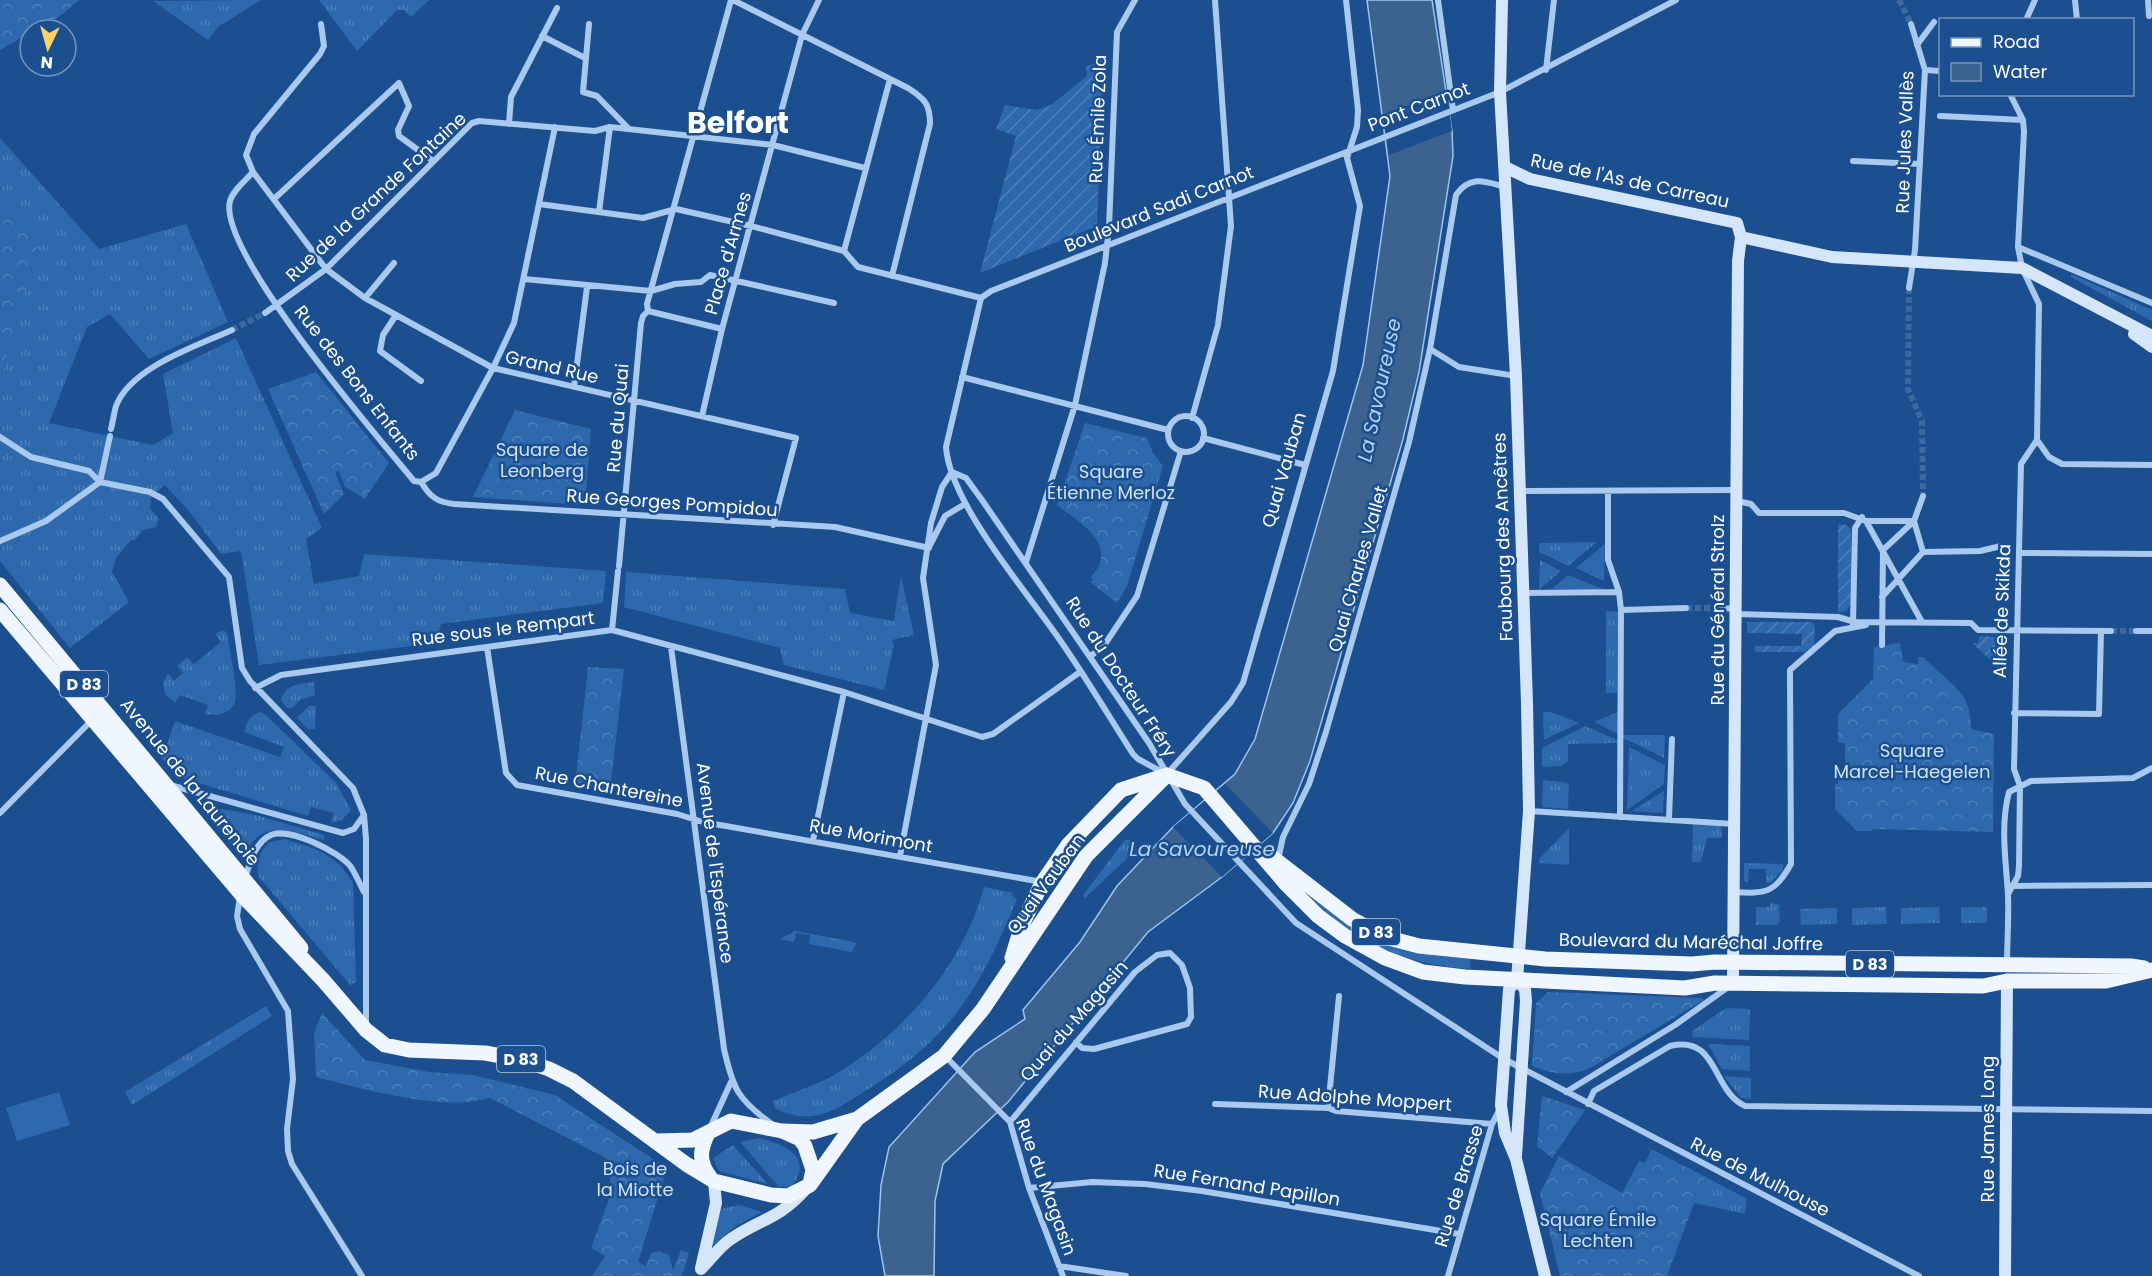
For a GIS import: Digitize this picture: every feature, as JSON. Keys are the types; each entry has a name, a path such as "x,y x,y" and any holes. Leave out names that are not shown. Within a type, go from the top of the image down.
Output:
{"main road":[{"name":"Faubourg des Ancêtres","path":"1502,0 1500,92 1507,168 1516,376 1529,811 1517,980 1509,989 1501,1106 1505,1133 1516,1159"},
{"name":"Rue de l'As de Carreau","path":"1507,168 1530,179 1737,223 1741,237"},
{"path":"1741,237 1832,257 2022,268 2152,336"},
{"name":"Rue du Général Strolz","path":"1733,984 1738,261 1741,237"},
{"path":"2104,312 2152,347"},
{"name":"Avenue de la Laurencie","path":"0,585 167,784 243,887"},
{"name":"Avenue de la Laurencie","path":"0,610 132,767 243,887 287,928 323,980 366,1030 385,1045 409,1050 484,1053 523,1060 549,1069 573,1081 658,1141 681,1161 714,1181"},
{"name":"D 83","path":"1167,775 1207,792 1293,891 1318,916 1346,936 1385,958 1422,972 1517,980"},
{"name":"Quai Vauban","path":"1010,967 1022,925 1042,883 1068,845 1121,790 1167,775"},
{"name":"Quai Vauban","path":"810,1185 857,1119 944,1056 983,1009 1086,856 1167,775"},
{"name":"D 83","path":"1257,848 1278,860 1352,919 1385,937 1419,946 1518,956"},
{"name":"Boulevard du Maréchal Joffre","path":"1518,956 1692,964 2131,966 2152,970"},
{"name":"Boulevard du Maréchal Joffre","path":"1517,980 1685,988 1715,983 1983,986 2007,981 2106,981 2152,970"},
{"name":"Faubourg des Ancêtres","path":"1516,1159 1526,1001 1525,989 1517,980"},
{"name":"Rue James Long","path":"2006,1276 2007,981"},
{"name":"Quai Vauban","path":"782,1131 813,1132 857,1119"},
{"path":"658,1141 693,1140 731,1120 782,1131 800,1139 805,1146 813,1170 810,1185 789,1207 730,1239 700,1272"},
{"path":"708,1133 700,1155 702,1167 714,1181 762,1194 788,1196 810,1185"},
{"path":"1516,1159 1545,1276"},
{"path":"700,1272 716,1203 714,1181"}],"street":[{"path":"732,0 890,79 924,98 930,106 930,124 892,276"},
{"name":"Rue du Quai","path":"612,630 641,323 648,311 651,291 676,209 732,0"},
{"name":"Place d'Armes","path":"648,311 722,329 752,226 802,35 819,0"},
{"name":"Rue Émile Zola","path":"1026,562 1075,405 1108,245 1117,32 1135,0"},
{"path":"1192,418 1218,325 1231,226 1231,196 1215,0"},
{"path":"1346,0 1358,110 1357,127 1349,150"},
{"path":"1438,0 1453,110"},
{"path":"1546,70 1554,0"},
{"name":"Pont Carnot","path":"1349,150 1500,92 1546,70 1676,0"},
{"path":"2027,18 2035,0"},
{"path":"2075,0 2077,18"},
{"path":"2148,0 2150,16"},
{"path":"509,124 511,97 557,8"},
{"path":"1917,45 1934,22"},
{"path":"253,172 246,155 250,142 320,54 324,46 321,24"},
{"path":"589,24 583,92 597,96 629,129"},
{"name":"Rue Jules Vallès","path":"1909,288 1920,164 1925,70 1911,24"},
{"path":"542,36 585,58"},
{"path":"1925,70 1939,71"},
{"path":"844,250 890,79"},
{"path":"274,199 399,83 409,106 398,130 399,136 433,161"},
{"path":"2011,96 2023,120 2018,247 2022,268 2039,304 2037,441 2049,457 2062,464 2152,465"},
{"path":"1940,116 2023,120"},
{"name":"Rue de la Grande Fontaine","path":"265,314 279,306 326,269 472,123 595,131 610,127 694,136 772,145 865,168"},
{"path":"421,482 436,473 493,368 514,323 555,127"},
{"path":"599,212 610,127"},
{"name":"Boulevard Sadi Carnot","path":"981,298 996,289 1349,150"},
{"name":"Quai Vauban","path":"1167,775 1231,702 1243,683 1334,371 1360,206 1348,167 1349,150"},
{"path":"1853,161 1920,164"},
{"name":"Grand Rue","path":"253,172 302,241 326,269 365,298 493,368 796,438 773,525"},
{"name":"Rue des Bons Enfants","path":"253,172 230,201 233,229 255,272 302,341 370,428 414,481 421,482"},
{"name":"Quai Charles Vallet","path":"1278,860 1283,837 1309,784 1326,732 1397,489 1430,349 1456,195 1462,186 1479,180 1507,187"},
{"path":"539,204 643,218 676,209 844,250 858,267 981,298 946,447 951,472 942,487 931,523 923,578 936,665 900,856"},
{"path":"2018,247 2152,303"},
{"path":"365,298 394,263"},
{"path":"524,279 651,291 675,284 701,282 710,275 834,303"},
{"path":"574,387 587,286"},
{"path":"396,315 379,344 380,351 421,381"},
{"path":"702,416 722,329"},
{"path":"0,541 46,521 100,482 105,469 117,405 134,382 155,366 232,330"},
{"path":"1430,349 1459,368 1516,376"},
{"path":"962,377 1168,430"},
{"path":"1192,418 1202,428 1203,438 1192,451 1181,451 1169,440 1168,430 1175,420 1192,418"},
{"path":"0,437 31,457 89,471 100,482 150,492 163,499 229,577 242,668 255,688 286,721 338,770 352,789 364,815 366,1030"},
{"path":"1203,438 1305,465"},
{"name":"Allée de Skikda","path":"2008,894 2018,876 2019,866 2019,786 2014,769 2014,713 2020,464 2037,441"},
{"path":"1091,656 1105,644 1137,596 1181,451"},
{"name":"Rue du Docteur Fréry","path":"951,472 965,504 1138,759 1167,775"},
{"name":"Rue du Docteur Fréry","path":"951,472 966,478 1026,562 1149,743 1167,775"},
{"name":"Rue Georges Pompidou","path":"421,482 429,495 439,502 773,525 834,527 929,548"},
{"path":"1520,491 1737,495 1751,504 1759,513 1845,513 1864,519 1914,521"},
{"path":"1608,491 1608,560 1619,592 1621,610 1620,817"},
{"path":"1882,645 1883,550 1914,521 1923,496"},
{"path":"929,548 945,516 965,504"},
{"path":"1864,519 1922,622"},
{"path":"1853,625 1855,528 1864,519"},
{"path":"1914,521 1923,552"},
{"path":"1882,597 1923,552 1980,552 2001,546"},
{"path":"2019,553 2152,554"},
{"path":"1523,593 1619,592"},
{"path":"1621,610 1686,608"},
{"path":"1722,608 1736,611 1838,617 1853,625"},
{"path":"1734,892 1762,892 1779,885 1791,864 1790,670 1813,653 1834,631 1853,625 1882,622 1971,623 1978,630 2112,631"},
{"name":"Rue sous le Rempart","path":"255,688 281,675 612,630 671,648 844,692 981,737 993,734 1080,672"},
{"path":"2014,713 2099,714 2102,631"},
{"path":"2136,631 2152,631"},
{"name":"Rue Chantereine","path":"487,647 506,774 517,785 695,819"},
{"name":"Avenue de l'Espérance","path":"671,648 724,1049 731,1082 750,1109 782,1131"},
{"path":"813,840 844,692"},
{"path":"0,813 92,720 102,719 122,729"},
{"path":"1669,819 1672,739"},
{"path":"132,767 148,772 155,780 167,784 343,833 354,829 364,815"},
{"path":"2007,981 2008,894 2005,877 2005,806 2008,792 2031,781 2133,778 2151,771"},
{"name":"Rue de Mulhouse","path":"1167,775 1191,811 1296,923 1504,1059 1919,1276"},
{"path":"1529,811 1734,824"},
{"name":"Rue Morimont","path":"695,819 1042,883"},
{"path":"362,1276 292,1164 288,1151 293,1079 288,1011 240,929 237,916 251,859 262,841 271,835 282,833 327,847 350,866 364,893"},
{"path":"2012,886 2152,885"},
{"name":"Quai du Magasin","path":"1010,1122 1076,1042 1135,972 1157,954 1170,953 1182,965 1190,988 1191,1017 1187,1024 1094,1049 1082,1048 1076,1042"},
{"path":"1566,1092 1694,1014 1733,984"},
{"path":"1328,1108 1339,996"},
{"path":"1588,1104 1594,1091 1670,1046 1682,1043 1695,1046 1706,1053 1731,1096 1745,1106 2152,1111"},
{"name":"Rue du Magasin","path":"944,1056 1010,1122 1029,1188 1063,1276"},
{"path":"708,1133 731,1082"},
{"name":"Rue Adolphe Moppert","path":"1215,1104 1328,1108 1336,1111 1492,1124"},
{"name":"Rue de Brasse","path":"1448,1276 1492,1124 1501,1106"},
{"name":"Rue Fernand Papillon","path":"1029,1188 1092,1182 1145,1184 1202,1191 1459,1234"},
{"path":"1059,1266 1126,1276"}],"green space":[{"path":"0,0 79,0 57,18 18,18 18,40 0,50"},
{"path":"261,0 218,27 208,40 153,1"},
{"path":"319,0 429,0 411,17 404,10 397,10 357,51"},
{"path":"1103,59 1097,226 980,273 1016,136 996,129 1005,105 1036,110 1051,105 1087,76 1086,67"},
{"path":"0,138 99,249 186,224 228,322 149,359 110,314 87,327 49,423 153,445 173,433 163,374 236,338 322,528 306,539 314,584 359,576 364,554 606,571 603,603 441,624 435,643 259,665 241,551 221,554 189,511 165,485 151,497 150,508 159,519 156,527 143,530 116,558 112,572 129,602 70,648 0,561 0,381 39,242 0,197"},
{"path":"0,197 39,242 0,381"},
{"path":"2071,274 2152,310 2152,321 2071,277"},
{"path":"316,372 389,463 365,499 345,487 339,471 335,472 344,494 324,514 268,389"},
{"name":"Square de Leonberg","path":"515,410 591,429 585,505 473,497"},
{"name":"Square Étienne Merloz","path":"1085,423 1147,438 1153,453 1163,466 1127,586 1117,603 1090,582 1093,580 1091,577 1099,565 1101,555 1094,536 1057,505"},
{"path":"1838,524 1846,525 1851,529 1851,604 1846,611 1838,612"},
{"path":"1597,542 1568,566 1539,552 1539,543"},
{"path":"1605,544 1604,581 1576,568"},
{"path":"1540,560 1561,571 1539,590"},
{"path":"626,572 845,589 850,613 894,621 901,576 914,635 892,640 894,645 884,690 784,665 780,648 624,607"},
{"path":"1568,575 1603,589 1552,589"},
{"path":"1606,611 1618,612 1617,693 1606,693"},
{"path":"1747,622 1812,622 1815,625 1814,646 1804,652 1755,652 1755,646 1801,646 1802,634 1747,633"},
{"path":"224,630 227,634 235,681 234,705 218,715 205,714 208,705 180,695 175,703 165,694 163,683 168,673 174,681 183,673 177,666 187,657 194,664 221,642 215,634"},
{"path":"1979,636 1995,637 1995,664 1972,643 1978,643"},
{"name":"Square Marcel-Haegelen","path":"1900,643 1903,662 1918,664 1918,657 1923,657 1957,688 1967,705 1971,729 1994,734 1993,832 1872,829 1872,831 1857,831 1835,809 1835,784 1838,784 1838,779 1845,778 1845,743 1838,743 1838,714 1873,679 1874,647"},
{"path":"588,667 624,669 610,791 575,785"},
{"path":"314,682 315,695 300,700 293,708 287,708 281,700 290,687"},
{"path":"309,706 316,706 315,729 308,729 297,718"},
{"path":"260,712 266,715 336,783 351,810 342,820 331,823 334,813 311,807 308,816 182,778 162,759 175,721 280,757 284,747 244,732 253,715"},
{"path":"1543,712 1551,712 1579,723 1544,740"},
{"path":"1618,712 1618,734 1594,722"},
{"path":"1585,726 1618,740 1618,743 1568,744 1568,761 1561,766 1542,767 1542,748"},
{"path":"1623,735 1665,735 1664,758 1623,738"},
{"path":"1629,747 1665,765 1664,784 1627,810"},
{"path":"1543,780 1569,783 1568,809 1542,807"},
{"path":"1664,791 1663,813 1632,811"},
{"path":"216,808 256,815 324,835 325,838 323,840 293,832 274,830 257,838 242,858 209,815"},
{"path":"1693,825 1721,826 1722,838 1707,838 1701,862 1692,862"},
{"path":"1569,828 1569,865 1539,863 1540,858"},
{"path":"284,839 315,849 332,859 347,873 353,883 356,982 350,985 259,877 258,863 262,851 268,843"},
{"path":"1125,840 1129,840 1137,849 1085,898 1083,895"},
{"path":"1744,863 1783,864 1783,870 1770,883 1766,883 1766,869 1749,869 1748,883 1744,881"},
{"path":"984,887 1013,893 1012,896 1017,899 990,960 976,985 942,1030 897,1070 834,1110 813,1116 801,1116 775,1109 773,1101 836,1074 885,1038 908,1017 928,994 962,943"},
{"path":"1306,892 1346,921 1382,941 1421,952 1471,958 1470,969 1421,961 1380,947 1323,911 1303,895"},
{"path":"1771,902 1779,905 1780,921 1777,925 1756,925 1756,907 1770,907"},
{"path":"1886,907 1887,924 1852,925 1852,908"},
{"path":"1939,907 1940,923 1901,924 1901,908"},
{"path":"1961,907 1987,907 1987,923 1961,923"},
{"path":"1837,908 1837,924 1801,925 1800,909"},
{"path":"795,931 856,944 852,952 809,944 810,935 796,933 794,942 780,939"},
{"path":"1548,992 1701,998 1704,1000 1590,1068 1575,1073 1561,1073 1532,1066 1536,1003"},
{"path":"266,1006 272,1016 132,1105 125,1092"},
{"path":"1726,1008 1750,1009 1749,1040 1693,1037 1692,1031"},
{"name":"Bois de la Miotte","path":"322,1013 365,1060 429,1072 473,1075 555,1095 667,1168 638,1262 646,1266 651,1253 659,1251 669,1255 673,1270 681,1250 689,1253 682,1276 592,1276 605,1256 591,1248 612,1191 606,1158 490,1098 471,1102 427,1101 380,1093 316,1077 314,1033"},
{"path":"1708,1044 1750,1046 1750,1071 1722,1069"},
{"path":"1724,1076 1751,1078 1751,1099 1741,1098"},
{"path":"59,1092 70,1125 17,1141 6,1108"},
{"path":"1542,1096 1585,1110 1552,1158 1537,1146"},
{"path":"759,1138 786,1148 798,1159 800,1166 798,1175 792,1186 779,1187 740,1142"},
{"path":"733,1145 768,1184 719,1171 713,1158"},
{"name":"Square Émile Lechten","path":"1647,1147 1704,1176 1667,1276 1560,1276 1540,1193 1559,1156 1622,1193 1639,1161 1645,1163 1651,1150"},
{"path":"1704,1176 1747,1199 1745,1214 1694,1203"},
{"path":"739,1205 762,1212 737,1225 711,1247 721,1209"}],"water":[{"name":"La Savoureuse","path":"1367,0 1432,0 1452,131 1453,156 1419,372 1403,439 1310,761 1293,803 1273,833 1222,877 1148,932 1008,1102 943,1164 935,1201 934,1276 885,1276 878,1236 881,1185 889,1147 975,1052 1025,1019 1023,1010 1080,942 1117,886 1173,827 1235,774 1255,739 1363,365 1390,176"}],"pier":[{"path":"1447,90 1452,131 1389,155 1383,115"},
{"path":"1225,784 1273,833 1222,877 1173,827"}],"tunnel":[{"path":"1899,0 1911,24"},
{"path":"1909,288 1908,389 1922,421 1923,496"},
{"path":"232,330 265,313"},
{"path":"1686,608 1722,608"},
{"path":"2111,631 2136,631"}],"district":[{"name":"Belfort","path":"738,123"}]}
